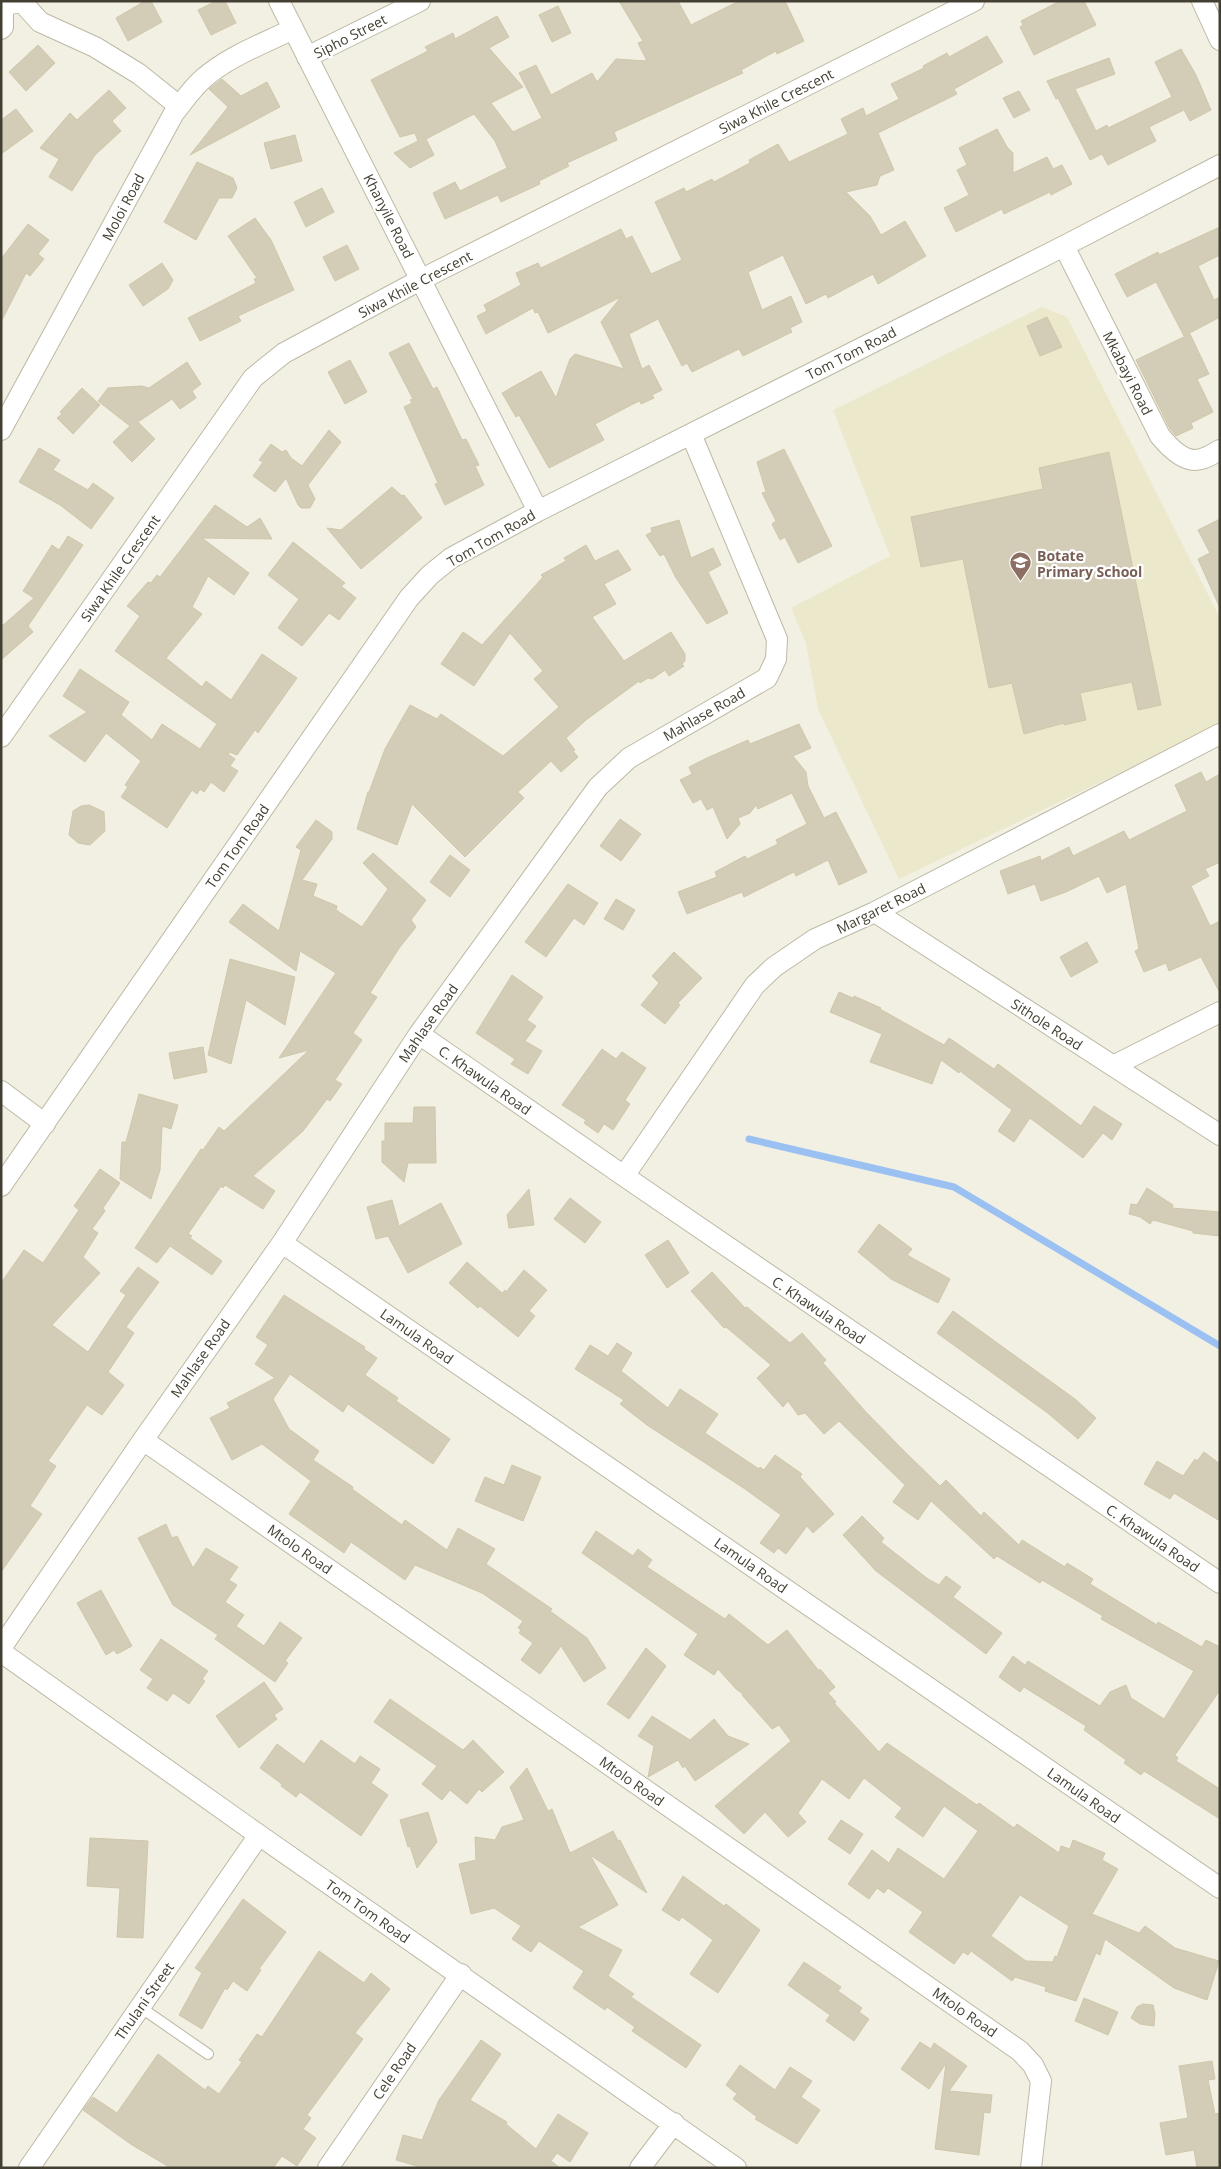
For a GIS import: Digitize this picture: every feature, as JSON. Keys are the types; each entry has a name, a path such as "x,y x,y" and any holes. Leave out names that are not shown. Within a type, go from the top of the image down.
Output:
{"street":[{"name":"Khanyile Road","path":"279,1 422,279 538,511"},
{"name":"Sipho Street","path":"308,57 420,1"},
{"name":"Siwa Khile Crescent","path":"1,737 253,378 284,353 422,279 974,1"},
{"path":"1202,1 1220,40"},
{"path":"1,29 3,27 3,5 22,2 40,22 95,47 132,70 179,106"},
{"name":"Moloi Road","path":"1,430 179,106 192,89 206,76 227,62 293,30"},
{"name":"Tom Tom Road","path":"1,1186 409,598 430,575 451,558 538,511 1064,246 1220,165"},
{"name":"Mkabayi Road","path":"1064,246 1160,436 1171,450 1183,457 1199,460 1220,450"},
{"name":"Mahlase Road","path":"1,1648 143,1440 282,1243 419,1034 603,782 629,758 767,678 776,659 777,639 769,616 691,434"},
{"name":"Margaret Road","path":"624,1176 755,985 774,967 815,939 875,912 1220,734"},
{"name":"Sithole Road","path":"875,912 1220,1135"},
{"path":"1113,1066 1220,1012"},
{"name":"C. Khawula Road","path":"419,1034 1220,1583"},
{"path":"1,1091 44,1124"},
{"name":"Lamula Road","path":"282,1243 1220,1888"},
{"name":"Mtolo Road","path":"143,1440 1020,2051 1033,2066 1041,2081 1031,2168"},
{"name":"Tom Tom Road","path":"1,1652 259,1835 736,2168"},
{"name":"Thulani Street","path":"29,2168 259,1835"},
{"name":"Cele Road","path":"328,2168 460,1974"},
{"path":"640,2168 674,2123"}],"lane":[{"path":"140,2007 208,2054"}],"shaded area":[{"name":"Botate Primary School","path":"1042,307 1067,317 1220,618 1220,725 899,879 818,709 806,643 791,608 890,556 833,410"}],"building":[{"path":"145,1 151,1 162,22 128,41 116,18"},
{"path":"216,1 225,1 236,23 211,35 198,10"},
{"path":"619,1 678,1 691,25 739,1 785,1 804,41 777,54 776,51 741,70 743,73 614,132 617,140 567,163 569,166 539,181 540,184 501,202 498,195 445,219 433,193 455,182 460,191 507,168 495,141 474,114 426,139 434,155 410,168 394,153 418,141 415,133 400,137 371,80 428,51 425,47 453,33 455,39 497,16 509,37 489,48 523,87 491,103 513,132 542,118 519,73 536,65 551,95 592,73 597,82 616,59 647,61 638,43 643,41"},
{"path":"1060,1 1084,1 1096,25 1034,55 1020,27 1023,25 1021,21"},
{"path":"558,6 571,33 552,42 539,15"},
{"path":"987,36 1003,62 954,89 957,94 878,133 894,170 880,176 877,185 846,192 870,216 881,235 905,221 926,256 878,284 873,274 828,298 826,294 806,304 783,255 748,272 762,310 791,296 802,322 790,328 792,332 743,356 739,349 692,372 687,363 682,366 658,319 629,334 642,369 649,365 662,390 652,395 654,398 641,404 640,401 635,403 595,424 604,440 549,468 519,415 516,417 502,393 541,371 556,398 570,359 575,354 624,369 601,322 621,297 548,333 538,312 535,313 533,308 486,334 477,316 487,311 484,305 521,285 516,273 538,263 541,268 621,229 626,239 632,236 651,274 682,260 655,202 684,188 686,192 712,179 714,182 750,163 749,160 778,144 789,162 848,134 841,119 863,108 866,116 899,99 891,84 924,68 923,66 947,53 949,57"},
{"path":"38,45 55,63 26,91 9,72"},
{"path":"1181,49 1196,75 1211,110 1190,121 1184,110 1149,127 1156,141 1108,165 1102,154 1090,160 1058,98 1056,99 1047,81 1109,58 1115,74 1075,89 1096,131 1107,125 1108,128 1172,97 1155,62"},
{"path":"222,79 241,96 267,82 280,107 190,155 228,107 209,89"},
{"path":"109,90 126,108 112,121 121,131 95,155 72,191 49,177 59,159 40,148 70,113 77,120"},
{"path":"1019,91 1030,110 1014,118 1003,98"},
{"path":"16,109 33,131 1,154 1,120"},
{"path":"997,129 1007,147 1013,153 1013,173 1047,157 1053,169 1062,165 1072,184 1051,195 1050,192 1004,214 1002,209 956,232 944,208 969,195 957,170 967,165 959,148"},
{"path":"295,135 302,161 271,169 264,143"},
{"path":"197,162 233,178 237,188 232,198 219,198 196,240 164,222"},
{"path":"322,188 334,212 306,227 294,202"},
{"path":"255,218 271,240 294,290 238,316 241,321 200,341 188,318 256,283 254,279 257,278 228,236"},
{"path":"28,224 49,240 38,254 44,259 30,276 26,273 1,322 1,259"},
{"path":"1220,227 1220,255 1198,266 1214,300 1220,297 1220,317 1184,336 1156,282 1127,297 1115,274 1158,252 1159,255"},
{"path":"347,245 359,269 335,281 323,257"},
{"path":"162,263 173,280 168,289 143,306 129,285"},
{"path":"1047,317 1062,347 1040,356 1027,326"},
{"path":"1190,334 1209,374 1197,379 1213,412 1191,423 1193,428 1176,436 1170,429 1136,360"},
{"path":"409,343 433,389 437,387 462,440 466,439 479,465 475,466 484,485 445,505 435,484 438,483 404,407 412,403 410,400 413,399 389,353"},
{"path":"350,360 367,392 345,404 328,372"},
{"path":"187,362 201,384 192,391 196,398 180,409 172,399 138,422 155,439 132,462 113,442 130,426 98,401 108,388 141,386 149,388"},
{"path":"82,388 100,405 73,434 57,418 62,414 60,412"},
{"path":"329,430 341,442 308,485 315,499 310,508 301,508 298,505 286,478 275,492 253,476 263,462 259,460 271,444 282,452 286,450 291,458 302,466"},
{"path":"39,448 60,460 53,470 88,490 93,483 114,498 91,529 60,505 19,482"},
{"path":"784,449 832,546 798,563 785,537 780,540 772,524 776,521 762,493 766,492 757,462"},
{"path":"1109,452 1161,705 1138,710 1132,682 1080,693 1086,720 1064,725 1064,723 1024,734 1012,683 989,688 963,559 921,567 911,517 1043,489 1039,468"},
{"path":"392,487 402,496 404,495 422,518 361,569 327,528 341,530"},
{"path":"215,505 247,527 260,518 272,539 202,538 249,573 234,595 208,576 192,607 202,614 166,658 202,687 206,681 231,700 262,654 297,678 258,733 255,730 237,755 229,752 228,754 235,759 230,766 238,771 224,792 211,782 204,792 200,789 197,794 192,790 167,828 121,797 128,787 125,785 141,761 106,733 85,762 49,736 87,712 63,696 80,669 129,702 121,715 152,740 162,724 200,749 217,724 115,651 140,616 127,606 148,582 151,583 157,575 160,577"},
{"path":"1220,519 1220,608 1198,559 1210,553 1198,530"},
{"path":"679,520 691,558 713,548 721,565 708,572 728,613 707,624 676,578 664,554 660,556 646,535 652,532 651,528"},
{"path":"68,536 83,545 28,626 33,632 1,660 1,627 34,598 23,591 52,545 59,550"},
{"path":"293,542 345,583 341,586 356,598 339,620 329,613 302,646 278,628 299,599 268,575"},
{"path":"586,545 595,561 618,550 631,570 604,584 616,604 592,617 624,661 671,632 685,654 685,661 682,664 684,666 669,676 665,670 652,679 648,678 640,683 639,681 586,720 566,738 578,757 561,772 551,761 518,792 524,798 465,857 412,804 397,845 357,829 368,792 385,749 410,705 437,719 441,714 503,756 559,707 534,679 543,671 510,633 474,686 441,664 463,632 482,645 543,577 541,575 566,561 564,558"},
{"path":"799,724 811,748 793,756 806,772 808,786 824,818 836,812 867,872 839,885 828,860 796,876 794,872 744,897 742,892 687,914 678,892 717,877 715,872 745,856 747,859 778,844 776,840 807,824 792,793 758,809 756,805 750,813 738,818 740,824 727,839 713,807 707,810 701,799 693,803 680,780 692,774 689,767 707,758 748,740 750,744"},
{"path":"1201,772 1206,782 1220,774 1220,862 1205,869 1209,876 1191,886 1210,926 1220,921 1220,993 1201,957 1169,971 1166,963 1144,972 1135,951 1139,949 1126,884 1107,893 1099,876 1066,892 1041,901 1035,884 1008,894 1000,871 1040,856 1041,861 1069,847 1073,856 1124,831 1129,840 1187,811 1175,785"},
{"path":"89,805 104,812 105,831 90,845 78,843 69,835 73,811 81,806"},
{"path":"620,819 641,834 621,861 600,846"},
{"path":"316,820 332,832 332,839 302,880 317,884 313,896 337,906 336,910 362,927 388,889 363,863 373,853 426,900 411,920 416,927 400,947 370,993 377,997 353,1033 362,1040 335,1080 342,1084 330,1101 327,1099 303,1131 253,1176 275,1191 263,1209 225,1185 223,1188 221,1186 188,1234 192,1236 190,1238 222,1261 212,1275 170,1246 157,1263 135,1248 201,1149 203,1150 219,1127 224,1131 309,1050 279,1058 336,973 300,951 296,971 229,922 243,904 279,931 301,850 296,847"},
{"path":"450,855 470,870 450,897 430,882"},
{"path":"568,884 598,903 584,925 574,918 546,957 525,942"},
{"path":"616,899 635,910 623,930 604,919"},
{"path":"1087,942 1098,962 1071,977 1060,957"},
{"path":"674,952 702,978 678,1003 680,1005 665,1024 641,1005 659,983 652,976"},
{"path":"230,959 295,977 285,1025 246,1000 231,1064 208,1055"},
{"path":"512,975 543,997 527,1020 536,1026 525,1041 542,1051 528,1074 511,1064 515,1059 476,1033"},
{"path":"839,992 853,998 854,996 881,1008 944,1045 949,1038 994,1069 998,1064 1081,1126 1094,1106 1122,1124 1112,1140 1103,1133 1083,1158 1030,1118 1014,1142 998,1131 1012,1110 960,1071 959,1073 941,1060 932,1084 870,1062 882,1034 830,1012"},
{"path":"203,1047 207,1072 174,1079 169,1053"},
{"path":"602,1049 616,1059 622,1052 646,1068 625,1100 630,1104 613,1130 604,1124 598,1133 584,1123 586,1120 562,1105"},
{"path":"139,1094 178,1105 171,1129 162,1126 160,1170 151,1199 120,1179 122,1142 126,1142"},
{"path":"414,1107 435,1107 436,1163 408,1163 404,1182 382,1162 382,1141 385,1141 385,1123 413,1123"},
{"path":"100,1169 120,1183 103,1208 105,1211 92,1229 98,1233 83,1257 100,1273 52,1325 88,1352 126,1295 120,1291 138,1267 159,1282 126,1327 134,1333 108,1372 124,1385 102,1415 87,1405 48,1461 56,1466 30,1506 42,1514 1,1572 1,1283 24,1250 43,1263 79,1210 74,1206"},
{"path":"1147,1188 1173,1205 1172,1208 1220,1212 1220,1236 1193,1233 1193,1231 1153,1220 1150,1224 1140,1217 1129,1214 1131,1204 1137,1205"},
{"path":"529,1189 534,1225 509,1228 507,1215"},
{"path":"570,1198 601,1222 585,1243 554,1219"},
{"path":"392,1200 399,1226 441,1203 462,1244 408,1273 388,1236 376,1239 367,1207"},
{"path":"879,1224 912,1249 907,1255 950,1279 938,1303 891,1279 858,1252"},
{"path":"668,1240 689,1273 667,1288 645,1255"},
{"path":"467,1262 502,1293 505,1290 506,1292 524,1270 547,1290 529,1311 535,1316 518,1337 480,1306 478,1308 449,1283"},
{"path":"712,1272 745,1308 747,1307 790,1343 802,1333 826,1360 823,1363 865,1411 903,1450 940,1486 946,1480 981,1516 984,1512 1019,1545 1022,1540 1065,1567 1067,1563 1093,1579 1090,1584 1157,1625 1158,1622 1202,1647 1206,1640 1220,1647 1220,1690 1175,1755 1178,1758 1176,1761 1220,1789 1220,1819 1144,1771 1141,1775 1124,1763 1126,1760 1084,1730 1086,1726 1024,1687 1020,1692 999,1677 1013,1656 1025,1665 1028,1661 1100,1706 1110,1692 1126,1685 1131,1698 1164,1719 1194,1671 1101,1619 1103,1616 1042,1580 1040,1583 997,1556 994,1559 931,1501 918,1520 893,1502 905,1485 839,1421 824,1434 805,1413 798,1415 788,1401 783,1407 757,1378 771,1365 726,1327 724,1328 691,1291"},
{"path":"284,1295 365,1347 364,1349 377,1358 365,1375 398,1398 396,1401 450,1439 433,1464 348,1404 343,1412 290,1374 273,1399 289,1429 319,1451 313,1460 353,1487 352,1489 402,1525 405,1520 447,1550 458,1528 495,1549 486,1564 552,1609 550,1611 587,1638 606,1668 584,1682 561,1646 540,1674 521,1660 533,1643 519,1633 521,1630 518,1628 523,1621 482,1593 415,1565 405,1580 351,1542 344,1553 289,1514 311,1481 262,1444 232,1460 210,1418 230,1408 227,1403 275,1378 255,1364 268,1345 256,1337"},
{"path":"953,1311 1075,1399 1096,1418 1078,1439 1049,1414 937,1333"},
{"path":"617,1343 632,1353 621,1371 668,1408 680,1389 718,1414 705,1433 759,1469 760,1467 764,1470 775,1455 802,1474 800,1477 834,1514 813,1533 807,1526 786,1554 778,1548 774,1553 760,1543 781,1515 745,1489 647,1425 620,1404 624,1400 575,1369 590,1345 608,1356"},
{"path":"1204,1452 1220,1464 1220,1521 1174,1493 1170,1499 1144,1484 1157,1461 1183,1476 1195,1459 1197,1461"},
{"path":"512,1465 541,1477 523,1521 475,1501 485,1477 504,1485"},
{"path":"862,1516 884,1538 881,1542 928,1579 939,1585 946,1576 961,1587 953,1597 1002,1633 986,1654 876,1571 843,1535"},
{"path":"166,1524 172,1538 177,1536 193,1568 206,1548 238,1567 229,1580 237,1585 225,1602 244,1615 236,1626 264,1646 280,1622 302,1638 285,1661 288,1663 275,1682 215,1639 218,1635 173,1605 138,1538"},
{"path":"596,1531 633,1556 638,1549 652,1560 647,1567 725,1619 729,1614 768,1645 787,1630 819,1671 820,1669 835,1687 828,1693 836,1702 834,1703 879,1752 887,1743 977,1805 979,1803 1014,1828 1017,1824 1059,1853 1061,1846 1070,1849 1073,1840 1105,1853 1102,1860 1118,1869 1092,1914 1139,1933 1145,1926 1175,1948 1219,1961 1207,2000 1174,1988 1105,1939 1100,1955 1096,1953 1076,2001 1045,1991 1046,1987 1015,1977 1012,1981 971,1951 968,1955 963,1952 954,1964 909,1932 923,1912 888,1888 884,1893 877,1888 869,1899 848,1884 872,1850 889,1863 898,1848 944,1879 978,1831 944,1806 923,1837 895,1817 902,1808 864,1778 849,1799 822,1779 798,1813 806,1822 788,1837 765,1812 744,1834 715,1806 791,1741 779,1725 772,1729 743,1694 718,1669 714,1675 684,1655 698,1634 582,1553","holes":["1020,1895 1069,1926 1057,1957 1055,1956 1053,1962 1026,1961 991,1936"]},
{"path":"101,1590 132,1646 117,1654 114,1650 106,1655 77,1603"},
{"path":"161,1639 208,1671 202,1679 205,1681 189,1704 173,1693 167,1701 147,1688 153,1679 140,1670"},
{"path":"646,1648 666,1666 629,1719 607,1704"},
{"path":"264,1682 283,1709 274,1715 277,1719 239,1748 216,1716"},
{"path":"390,1699 463,1750 473,1740 504,1772 482,1792 479,1789 467,1804 450,1790 442,1800 422,1784 437,1766 374,1722"},
{"path":"652,1716 690,1740 714,1719 728,1736 749,1744 695,1781 685,1766 683,1768 678,1760 648,1777 654,1746 638,1736"},
{"path":"321,1740 355,1764 360,1756 380,1769 371,1783 388,1795 361,1836 300,1792 296,1797 260,1768 277,1744 304,1764"},
{"path":"527,1768 548,1811 552,1809 570,1853 613,1831 618,1841 620,1840 647,1893 590,1855 618,1905 578,1927 622,1950 608,1976 634,1994 631,1997 701,2045 686,2068 632,2031 635,2027 607,2007 605,2010 573,1988 584,1971 539,1941 531,1952 512,1939 521,1926 494,1908 471,1914 459,1864 476,1860 475,1837 495,1840 502,1827 524,1820 510,1787"},
{"path":"428,1812 437,1842 417,1868 400,1820"},
{"path":"841,1820 863,1834 850,1854 828,1839"},
{"path":"90,1838 148,1841 143,1938 117,1937 120,1888 87,1886"},
{"path":"683,1876 724,1906 726,1904 760,1930 718,1993 690,1974 713,1940 682,1917 679,1921 662,1910"},
{"path":"243,1899 286,1932 259,1969 261,1970 247,1991 233,1981 227,1990 225,1988 202,2029 179,2015 202,1973 195,1968"},
{"path":"319,1951 364,1983 371,1973 390,1989 355,2033 363,2039 307,2115 311,2118 303,2129 316,2138 297,2166 282,2156 273,2168 171,2168 132,2145 83,2110 93,2097 117,2113 158,2054 205,2090 208,2086 219,2094 242,2062 239,2060 257,2034 262,2037"},
{"path":"804,1962 841,1987 838,1991 862,2008 859,2012 869,2019 854,2041 826,2021 830,2015 788,1985"},
{"path":"1084,1998 1118,2012 1108,2035 1075,2021"},
{"path":"1143,2004 1153,2005 1155,2014 1154,2026 1140,2024 1131,2018 1137,2007"},
{"path":"481,2040 501,2054 470,2100 507,2122 506,2124 536,2149 558,2114 588,2133 570,2162 557,2153 551,2161 560,2168 424,2168 396,2160 403,2135 422,2140 439,2100"},
{"path":"920,2042 931,2049 934,2043 967,2066 949,2091 992,2095 990,2113 984,2112 979,2155 935,2149 946,2063 929,2089 901,2069"},
{"path":"1212,2061 1215,2079 1208,2080 1215,2114 1220,2113 1220,2168 1197,2168 1194,2150 1166,2155 1160,2123 1188,2118 1179,2066"},
{"path":"740,2065 775,2090 790,2067 812,2081 801,2097 820,2110 797,2144 755,2119 757,2117 733,2099 737,2094 726,2085"}],"waterway":[{"path":"749,1139 954,1187 1220,1346"}],"place":[{"name":"Botate Primary School","path":"1021,582"}]}
